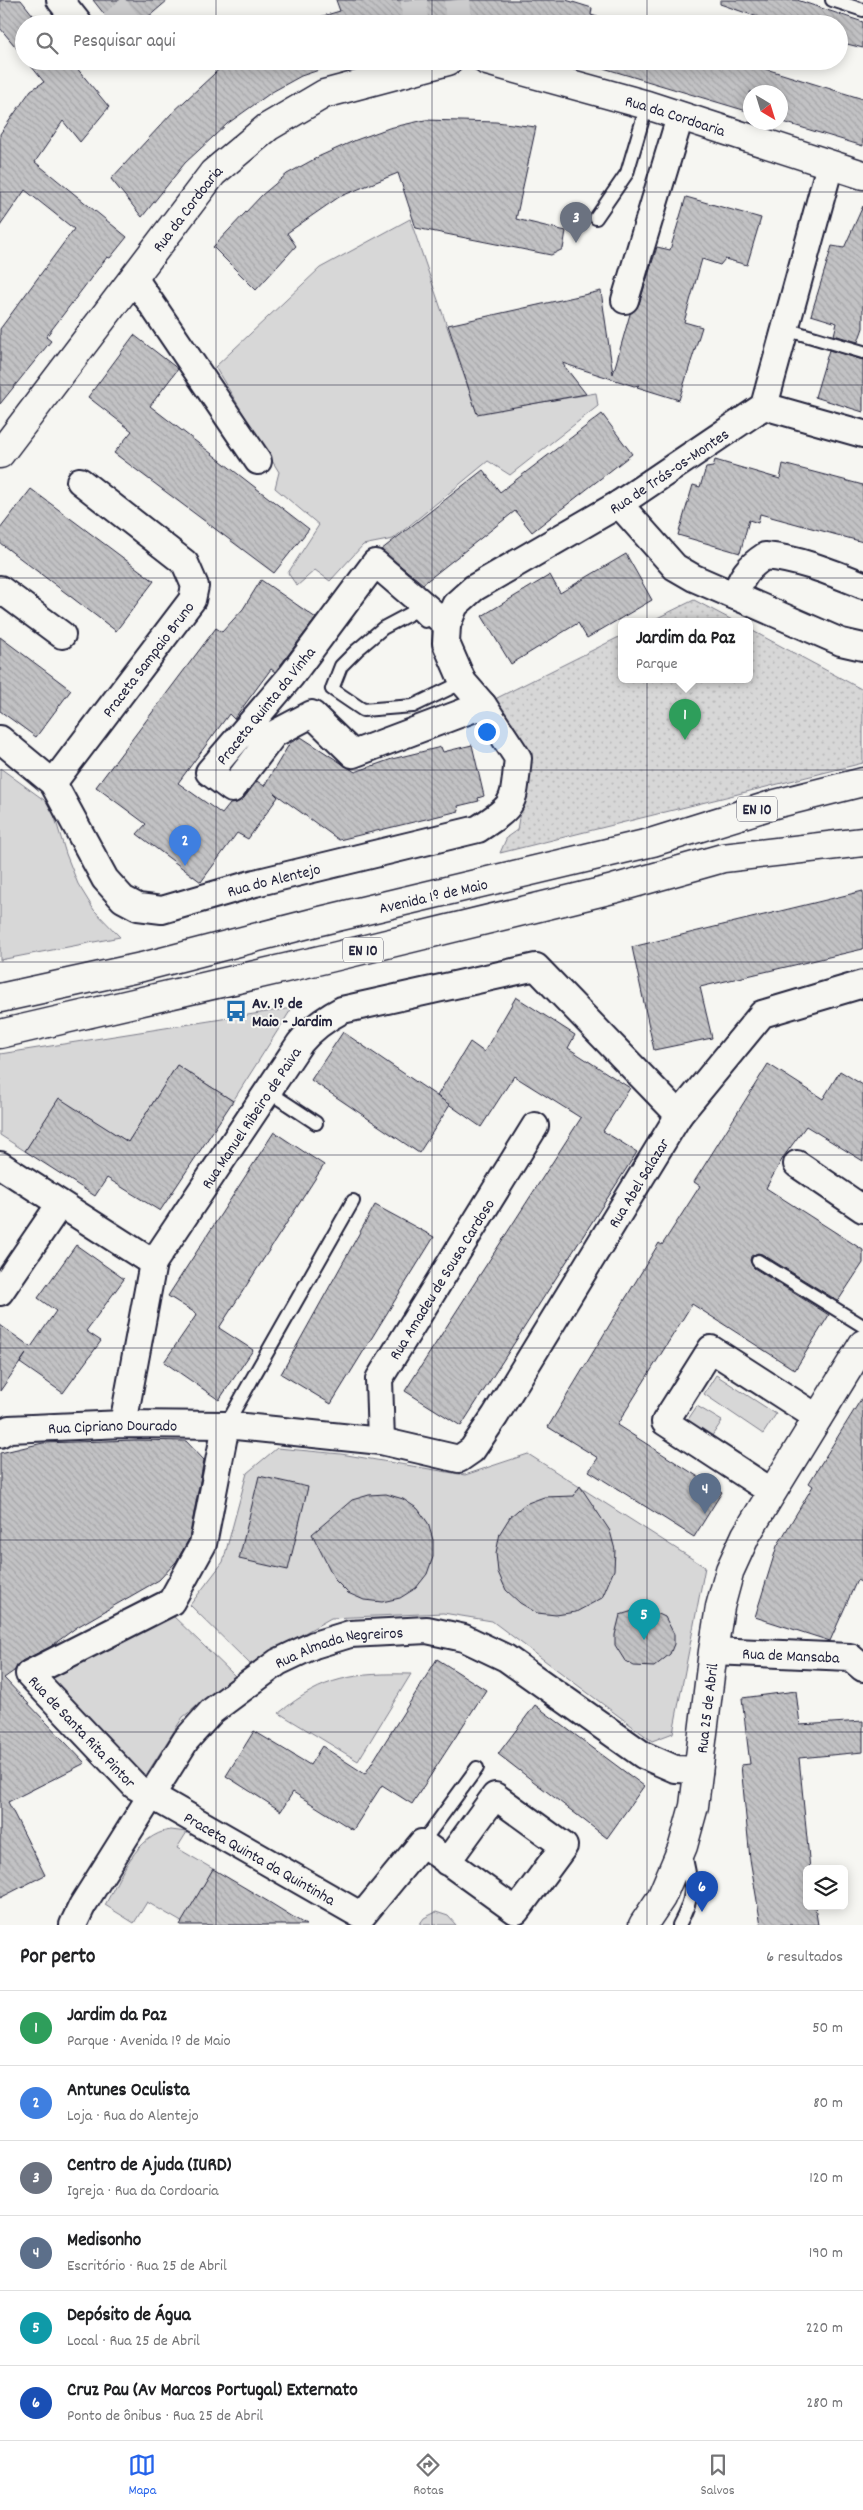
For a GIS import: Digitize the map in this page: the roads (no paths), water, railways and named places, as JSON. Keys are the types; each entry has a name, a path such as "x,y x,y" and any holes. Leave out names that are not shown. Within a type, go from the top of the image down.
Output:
{"main road":[{"name":"Rua da Cordoaria","path":"0,454 213,173 268,127 324,94 414,70"},
{"name":"Rua da Cordoaria","path":"520,70 647,105 863,176"},
{"name":"Avenida 1º de Maio","path":"0,998 142,967 320,921 653,842 775,804 863,782"},
{"name":"EN 10","path":"653,842 863,799"},
{"name":"EN 10","path":"0,1034 275,972 613,889 786,840 863,823"},
{"name":"EN 10","path":"724,858 863,842"},
{"name":"Rua 25 de Abril","path":"643,1925 661,1898 683,1846 694,1806 713,1651 720,1607 730,1570 746,1535 863,1344"}],"street":[{"path":"60,0 72,15"},
{"path":"625,300 680,117"},
{"path":"830,164 764,406 863,434"},
{"path":"134,278 258,461"},
{"name":"Rua de Trás-os-Montes","path":"446,634 454,605 474,588 619,504 764,406"},
{"name":"Praceta Sampaio Bruno","path":"53,783 192,600 194,586 186,563 80,481"},
{"path":"619,504 674,567 841,642 863,647"},
{"path":"735,596 741,578 750,566 765,556 781,557 823,568 863,585"},
{"name":"Praceta Quinta da Vinha","path":"446,634 376,563 291,676 209,772 232,789 274,734 312,714 353,754 483,705"},
{"path":"0,589 62,635"},
{"path":"446,634 464,682 483,705"},
{"name":"Rua do Alentejo","path":"0,739 53,783 105,879 123,899 138,908 162,910 265,880 478,829 505,811 513,799 518,758 483,705"},
{"name":"Rua Manuel Ribeiro de Paiva","path":"123,1424 153,1263 311,1030 342,1010 536,967 679,1115"},
{"name":"Rua Abel Salazar","path":"472,1450 679,1115 762,1014 863,984"},
{"name":"Rua Amadeu de Sousa Cardoso","path":"381,1441 379,1379 535,1126"},
{"path":"797,1164 863,1209"},
{"path":"0,1165 153,1263"},
{"path":"0,1292 60,1204"},
{"path":"772,1492 665,1422 711,1349 818,1418"},
{"name":"Rua Cipriano Dourado","path":"0,1434 9,1429 123,1424 226,1425 381,1441 459,1459 472,1450"},
{"name":"Rua de Santa Rita Pintor","path":"152,1796 126,1778 29,1674 171,1602 204,1544 226,1425"},
{"name":"Rua Almada Negreiros","path":"73,1925 82,1906 186,1740 212,1711 278,1662 314,1645 350,1634 427,1630 464,1638 489,1648 643,1755 675,1769 699,1770"},
{"name":"Rua de Mansaba","path":"713,1651 859,1655"},
{"name":"Praceta Quinta da Quintinha","path":"152,1796 362,1916 422,1843"},
{"path":"422,1843 447,1862 516,1912 564,1846 495,1796 447,1862"}],"lane":[{"path":"832,0 863,10"},
{"path":"596,218 627,173 647,105"},
{"path":"785,329 863,352"},
{"path":"446,634 415,611 383,628 356,650 341,666 332,689 362,710 413,706 464,682"},
{"path":"269,1092 316,1123"},
{"path":"226,1425 353,1201"},
{"path":"758,1261 863,1326"},
{"path":"422,1843 476,1768"},
{"path":"679,1925 689,1907 692,1889 683,1846"}],"tunnel":[{"path":"122,15 140,0"},
{"path":"414,0 415,15"},
{"path":"457,0 458,15"}],"place":[{"name":"Centro de Ajuda (IURD)","path":"576,243"},
{"name":"Jardim da Paz","path":"685,740"},
{"name":"Antunes Oculista","path":"185,866"},
{"name":"Av. 1º de Maio - Jardim","path":"236,1011"},
{"name":"Medisonho","path":"705,1514"},
{"name":"Depósito de Água","path":"644,1640"},
{"name":"Cruz Pau (Av Marcos Portugal) Externato","path":"702,1912"}]}
